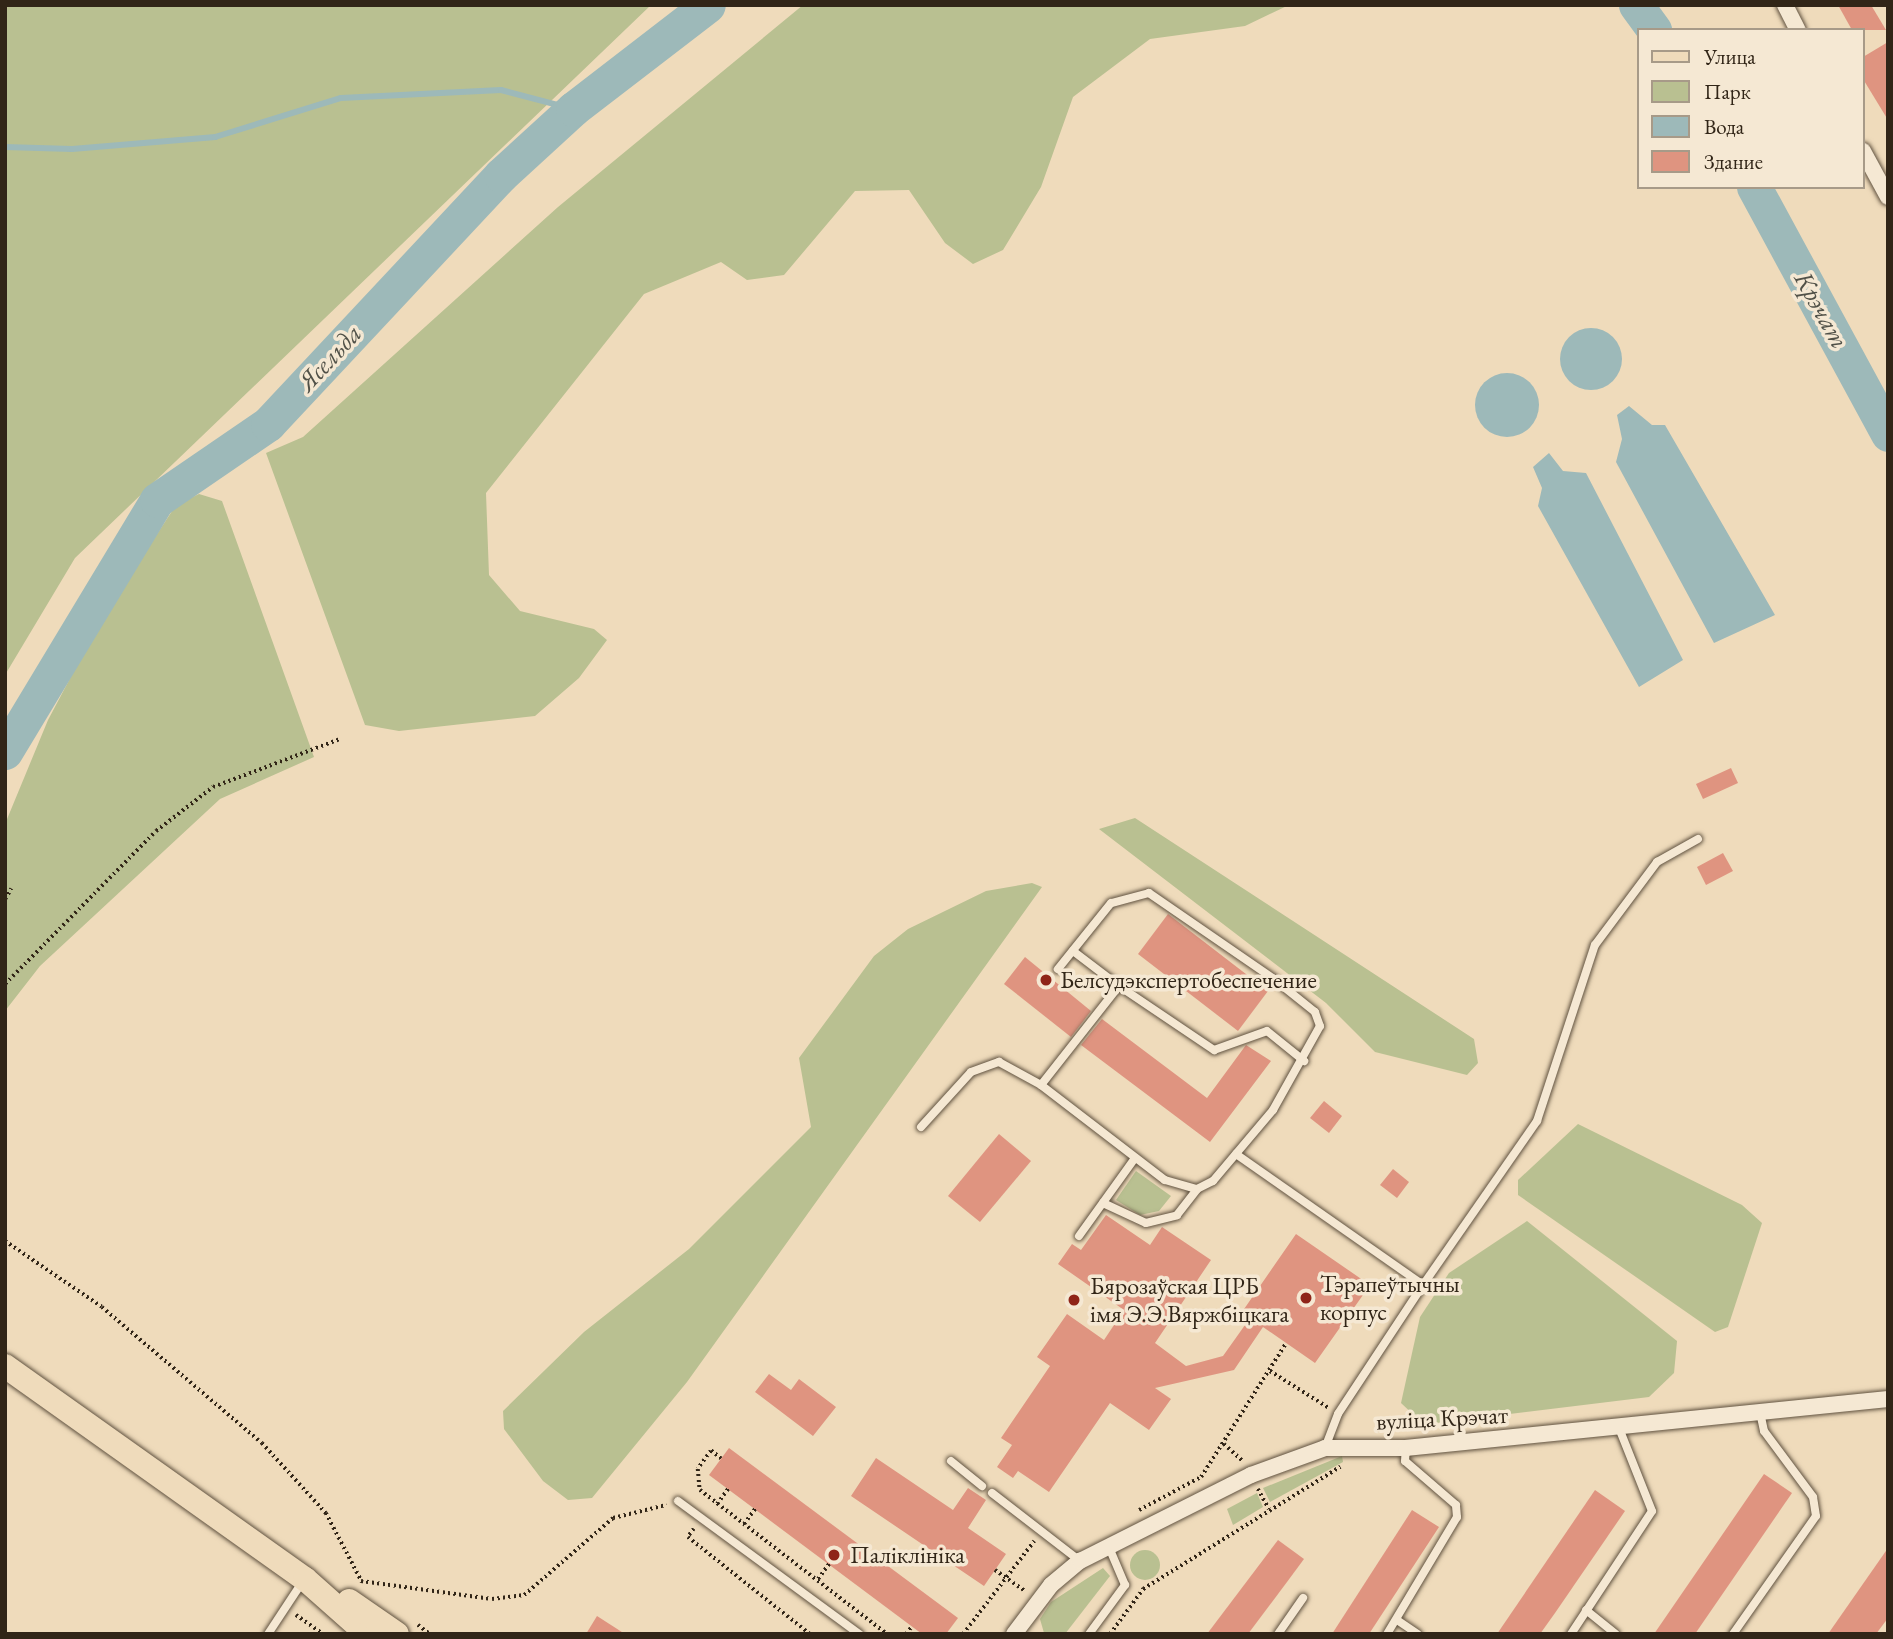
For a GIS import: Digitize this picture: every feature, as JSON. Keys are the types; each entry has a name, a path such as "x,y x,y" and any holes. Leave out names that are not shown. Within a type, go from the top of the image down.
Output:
{"main road":[{"path":"5,1366 305,1579 367,1634"},
{"path":"305,1579 333,1589 397,1634"}],"street":[{"path":"1785,5 1797,28"},
{"path":"1865,155 1888,197"},
{"name":"вуліца Крэчат","path":"1020,1632 1051,1585 1080,1561 1110,1549 1251,1475 1325,1448 1355,1444 1406,1448 1619,1428 1760,1409 1888,1399"}],"lane":[{"path":"1325,1448 1338,1414 1423,1285 1537,1121 1595,945 1657,862 1698,839"},
{"path":"1058,969 1111,903 1149,893 1315,1012 1320,1026 1304,1061 1236,1154 1213,1181 1197,1189 1178,1214 1146,1223 1103,1203"},
{"path":"1073,951 1119,986 1214,1050 1267,1031 1304,1061"},
{"path":"1041,1085 1119,986"},
{"path":"921,1127 971,1072 999,1062 1041,1085 1165,1180 1197,1189"},
{"path":"1236,1154 1423,1285"},
{"path":"1079,1236 1135,1158"},
{"path":"1733,1634 1816,1516 1813,1497 1764,1431 1760,1409"},
{"path":"1571,1634 1652,1511 1619,1428"},
{"path":"1387,1634 1457,1517 1456,1505 1405,1461 1406,1448"},
{"path":"951,1461 982,1486"},
{"path":"992,1493 1080,1561"},
{"path":"678,1502 859,1634"},
{"path":"1089,1634 1125,1585 1110,1549"},
{"path":"268,1634 305,1579"},
{"path":"1278,1634 1303,1598"},
{"path":"1586,1610 1616,1634"},
{"path":"1397,1619 1418,1634"}],"path":[{"path":"5,984 156,831 213,787 340,739"},
{"path":"5,899 11,889"},
{"path":"5,1241 102,1307 262,1443 326,1513 361,1581 492,1598 524,1595 613,1518 678,1502"},
{"path":"1128,1516 1201,1477 1286,1343"},
{"path":"1270,1371 1338,1414"},
{"path":"1110,1634 1143,1589 1337,1467 1354,1465 1355,1444"},
{"path":"721,1459 710,1451 698,1469 700,1490 887,1634"},
{"path":"717,1504 728,1489"},
{"path":"744,1524 755,1509"},
{"path":"708,1534 697,1525 688,1537 810,1634"},
{"path":"964,1634 1042,1531"},
{"path":"817,1580 829,1564"},
{"path":"995,1570 1030,1595"},
{"path":"1022,1604 1037,1585"},
{"path":"289,1624 295,1614 323,1634"},
{"path":"906,1634 912,1626"}],"green space":[{"path":"5,5 651,5 75,558 5,675"},
{"path":"803,5 1289,5 1245,26 1150,39 1073,97 1041,187 1003,250 973,264 945,243 909,190 855,191 784,275 747,280 721,262 644,294 486,493 489,575 520,611 594,629 607,640 579,678 535,716 399,731 365,725 266,453 303,437 558,207"},
{"path":"199,494 222,501 314,757 220,799 40,966 5,1011 5,824 48,720 101,620 176,505"},
{"path":"1135,818 1474,1039 1478,1063 1467,1075 1375,1052 1326,1003 1099,829"},
{"path":"1032,883 1042,887 687,1382 592,1498 568,1500 543,1481 504,1429 503,1411 584,1332 689,1249 811,1127 799,1058 874,956 908,929 986,891"},
{"path":"1578,1124 1742,1205 1762,1223 1728,1327 1715,1332 1518,1195 1518,1180"},
{"path":"1136,1171 1171,1196 1159,1211 1140,1215 1116,1200"},
{"path":"1527,1221 1677,1341 1674,1373 1649,1397 1436,1423 1418,1419 1401,1403 1420,1317 1449,1273"},
{"path":"1342,1456 1343,1462 1270,1502 1263,1488"},
{"path":"1257,1493 1263,1507 1233,1525 1227,1509"},
{"path":"1145,1550 1156,1554 1160,1565 1156,1576 1145,1580 1134,1576 1130,1565 1134,1554"},
{"path":"1103,1568 1110,1576 1065,1634 1044,1633 1040,1619 1051,1602"}],"water":[{"path":"1591,328 1603,330 1613,337 1620,347 1620,371 1613,381 1603,388 1591,390 1579,388 1569,381 1562,371 1560,359 1562,347 1569,337 1579,330"},
{"path":"1507,373 1530,382 1539,405 1530,428 1507,437 1484,428 1475,405 1484,382"},
{"path":"1629,406 1652,425 1665,425 1775,615 1714,643 1616,462 1622,439 1617,415"},
{"path":"1549,453 1563,471 1586,473 1683,660 1639,687 1538,506 1542,488 1533,467"}],"building":[{"path":"1838,5 1871,5 1886,30 1865,30 1851,28"},
{"path":"1888,42 1888,120 1865,82 1865,56"},
{"path":"1731,768 1738,783 1703,799 1696,784"},
{"path":"1723,853 1733,871 1706,885 1697,867"},
{"path":"1168,914 1268,991 1238,1031 1138,954"},
{"path":"1025,957 1091,1011 1071,1037 1004,984"},
{"path":"1102,1019 1207,1098 1246,1045 1271,1061 1210,1142 1081,1045"},
{"path":"1324,1101 1342,1116 1329,1133 1310,1118"},
{"path":"999,1134 1031,1161 980,1222 948,1196"},
{"path":"1393,1169 1409,1182 1397,1198 1380,1185"},
{"path":"1106,1215 1150,1245 1162,1227 1211,1260 1155,1343 1186,1366 1223,1356 1250,1318 1242,1312 1296,1234 1370,1285 1315,1363 1263,1327 1234,1370 1155,1388 1171,1399 1149,1430 1110,1403 1049,1492 1018,1471 1013,1478 997,1467 1012,1445 1001,1438 1050,1366 1037,1357 1067,1314 1104,1340 1124,1310 1058,1264 1072,1244 1081,1250"},
{"path":"769,1374 791,1390 799,1379 836,1407 813,1436 755,1392"},
{"path":"729,1448 958,1618 946,1634 922,1634 709,1475"},
{"path":"876,1458 953,1510 968,1488 986,1500 968,1528 1006,1554 984,1586 851,1496"},
{"path":"1764,1474 1792,1493 1695,1634 1654,1634"},
{"path":"1595,1490 1625,1511 1540,1634 1497,1634"},
{"path":"1412,1510 1439,1527 1369,1634 1332,1634"},
{"path":"1278,1540 1304,1559 1248,1634 1207,1634"},
{"path":"1888,1548 1888,1618 1876,1634 1828,1634"},
{"path":"597,1616 625,1634 586,1634"}],"waterway":[{"name":"Ясельда","path":"5,752 157,500 268,424 501,175 573,109 708,5"},
{"name":"Крэчат","path":"1636,5 1653,28"},
{"path":"5,147 72,149 215,137 341,98 501,90 573,109"},
{"name":"Крэчат","path":"1755,189 1888,434"}],"place":[{"name":"Белсудэкспертобеспечение","path":"1046,980"},
{"name":"Тэрапеўтычны корпус","path":"1306,1298"},
{"name":"Бярозаўская ЦРБ імя Э.Э.Вяржбіцкага","path":"1074,1300"},
{"name":"Паліклініка","path":"834,1555"}]}
